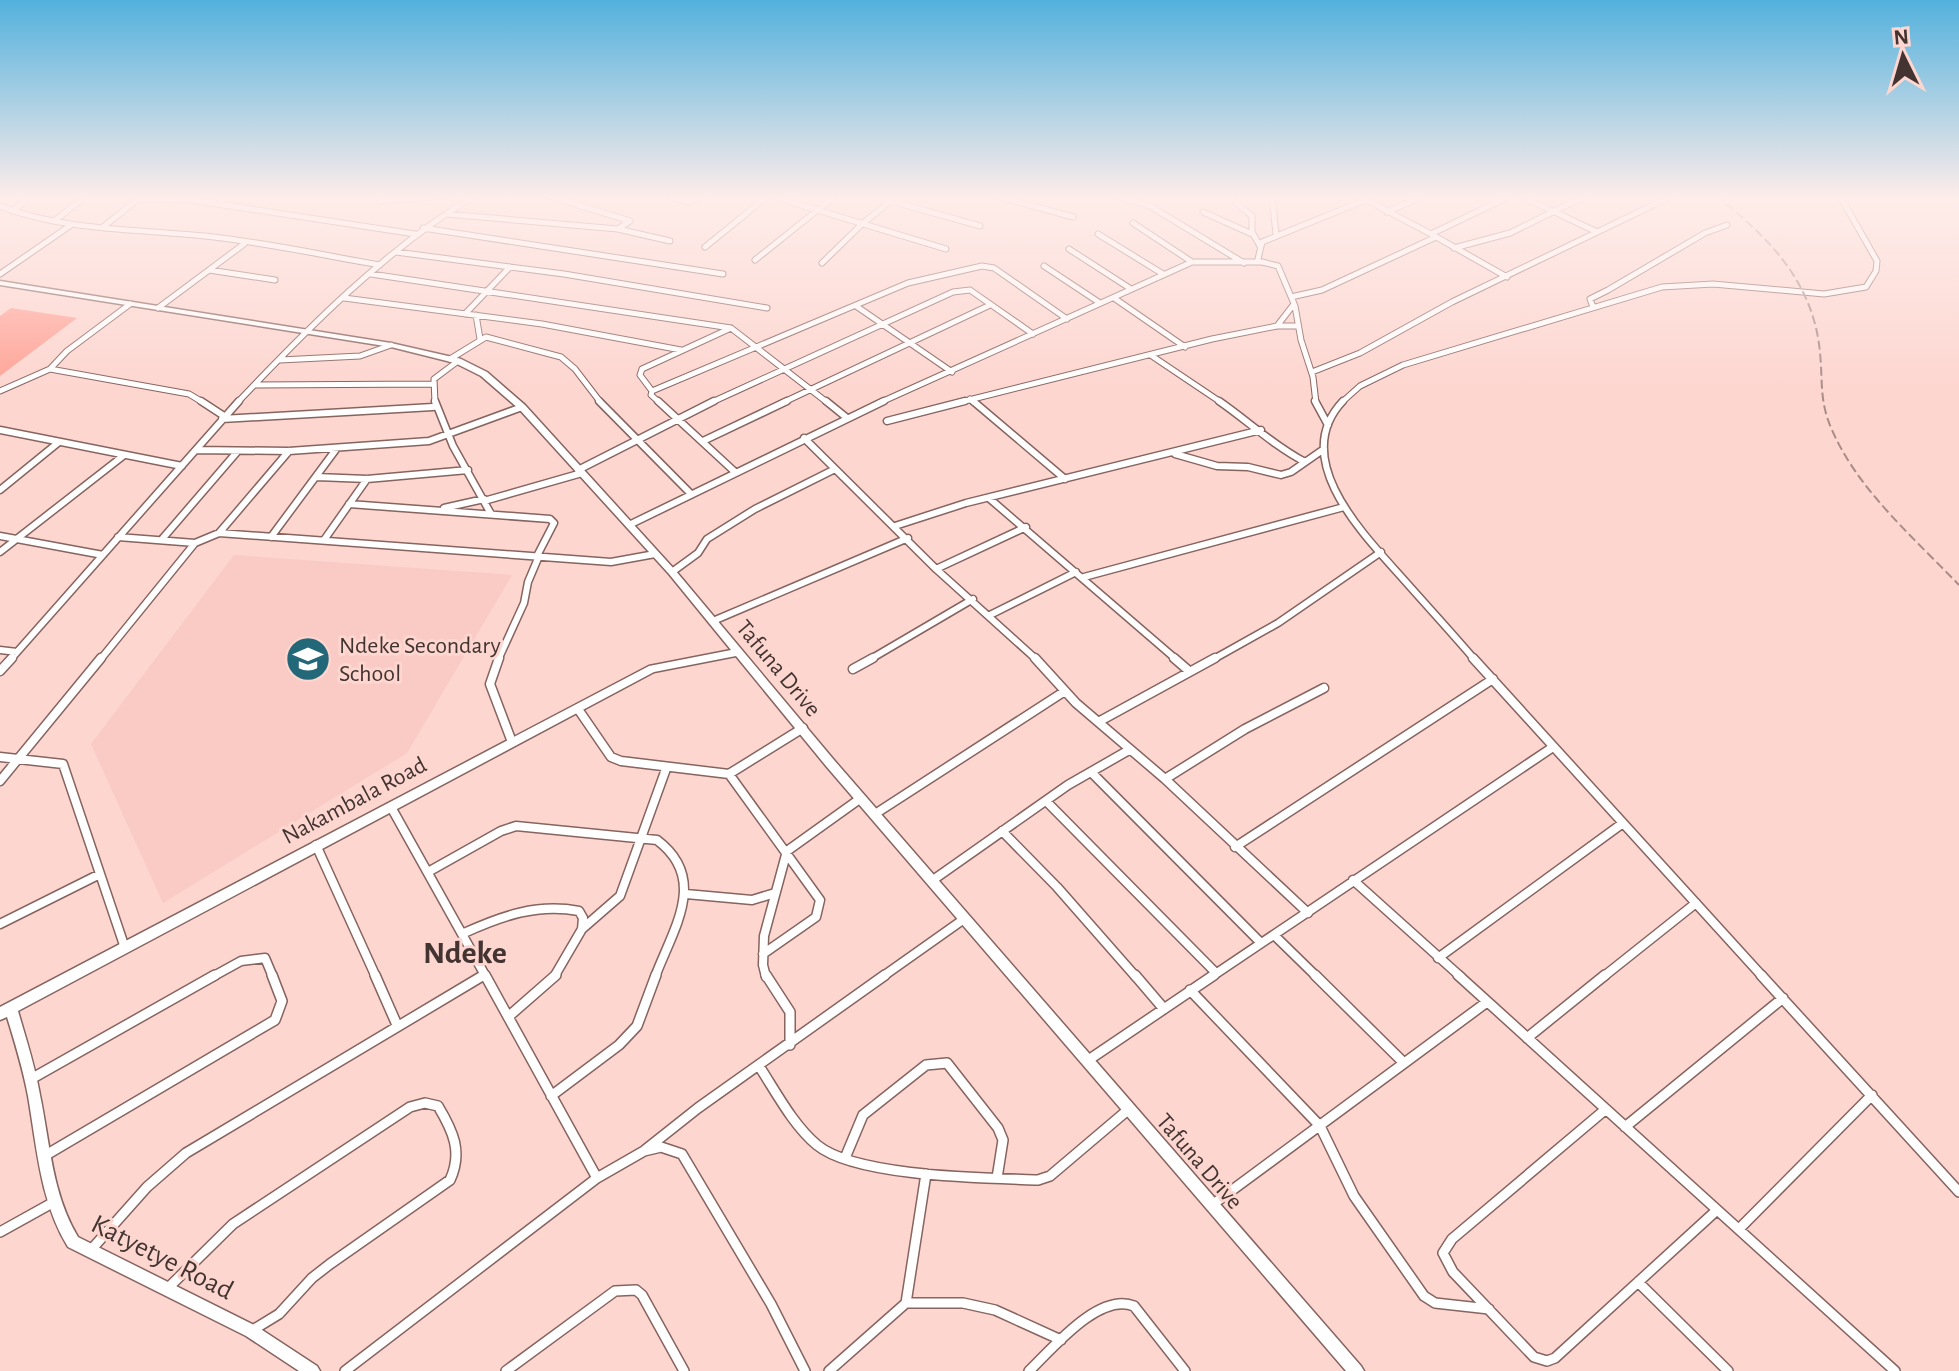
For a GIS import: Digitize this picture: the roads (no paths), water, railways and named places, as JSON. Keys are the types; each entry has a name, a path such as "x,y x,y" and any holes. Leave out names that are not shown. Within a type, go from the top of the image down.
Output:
{"main road":[{"name":"Tafuna Drive","path":"0,283 391,345 454,360 484,374 522,407 672,572 964,919 1356,1371"},
{"name":"Nakambala Road","path":"6,1011 652,669 738,652"},
{"name":"Katyetye Road","path":"6,1011 31,1079 54,1202 64,1231 73,1242 251,1331 312,1371"}],"street":[{"path":"0,274 21,260"},
{"path":"158,308 222,260"},
{"path":"348,260 381,265"},
{"path":"0,671 223,418 307,331 387,260"},
{"path":"457,260 767,308"},
{"path":"632,260 723,274"},
{"path":"822,263 825,260"},
{"path":"1086,260 1131,289"},
{"path":"1140,260 1163,274"},
{"path":"1239,260 1244,263"},
{"path":"629,525 804,438 1163,274 1192,262 1212,266 1255,260"},
{"path":"1270,260 1278,266 1293,300 1312,372 1314,400 1328,425"},
{"path":"1277,326 1293,300 1322,290 1383,260"},
{"path":"1476,260 1507,277"},
{"path":"1312,372 1360,353 1452,302 1541,260"},
{"path":"1593,307 1590,299 1595,294 1608,290 1659,260"},
{"path":"1876,260 1873,280 1866,287 1824,294 1684,284 1593,307 1403,365 1354,389 1328,425 1324,449 1328,472 1344,507 1381,552 1553,747 1959,1192"},
{"path":"652,391 920,279 985,266 994,268 1067,319"},
{"path":"1044,266 1100,303"},
{"path":"465,314 510,267"},
{"path":"209,270 275,280"},
{"path":"371,274 731,328 847,418"},
{"path":"434,511 580,472 676,420 879,323 958,290 970,290 1033,334"},
{"path":"344,298 476,315 681,350"},
{"path":"1114,298 1185,347"},
{"path":"0,391 50,369 67,351 130,304"},
{"path":"703,441 990,305"},
{"path":"856,306 952,372"},
{"path":"476,315 480,339"},
{"path":"887,421 1185,347 1277,326 1298,326"},
{"path":"731,328 642,369 640,375 652,391 651,395 735,472"},
{"path":"491,514 433,407 432,384 454,360 480,339 499,340 561,357 575,369 590,392 636,441 691,494"},
{"path":"280,360 360,356 391,345"},
{"path":"1152,356 1261,430 1283,451 1305,462"},
{"path":"50,369 189,394 223,418 433,407"},
{"path":"255,385 432,384"},
{"path":"970,399 1065,479"},
{"path":"196,450 289,451 446,436 522,407"},
{"path":"0,430 182,466"},
{"path":"895,526 1261,430"},
{"path":"804,438 1065,691 1165,779 1308,913"},
{"path":"0,490 59,442"},
{"path":"271,537 337,448"},
{"path":"1173,453 1217,466 1248,467 1286,474 1324,449"},
{"path":"0,781 195,543 219,533 289,451"},
{"path":"163,538 237,452"},
{"path":"0,552 123,456"},
{"path":"672,572 698,553 707,539 755,509 835,469"},
{"path":"317,477 367,479 468,470"},
{"path":"324,540 367,479"},
{"path":"990,499 1084,577 1189,671"},
{"path":"349,504 553,521 528,582 524,603 491,676 490,684 512,742"},
{"path":"1084,577 1344,507"},
{"path":"936,569 1026,527"},
{"path":"219,533 625,562 655,554"},
{"path":"0,536 103,555"},
{"path":"118,537 163,538 195,543"},
{"path":"713,621 908,538"},
{"path":"1100,721 1278,623 1381,552"},
{"path":"990,615 1076,572"},
{"path":"853,669 973,599"},
{"path":"0,650 17,652"},
{"path":"1235,847 1493,679"},
{"path":"1165,779 1245,729 1324,688"},
{"path":"875,814 1065,691"},
{"path":"578,709 611,757 666,769 702,769 729,774 803,728"},
{"path":"1087,1061 1553,747"},
{"path":"933,880 1046,801 1129,750"},
{"path":"0,757 63,764 125,948"},
{"path":"508,1017 553,980 582,929 620,896 666,769"},
{"path":"1091,772 1261,943"},
{"path":"729,774 820,900 816,917 763,954"},
{"path":"790,1045 789,1010 764,973 762,942 768,915 782,878 787,851 861,798"},
{"path":"1046,801 1216,973"},
{"path":"391,807 464,933 597,1178"},
{"path":"1438,958 1623,823"},
{"path":"428,872 501,831 516,826 657,840 678,861 686,875 686,894 637,1026 619,1045 551,1096"},
{"path":"1002,831 1057,887 1164,1009"},
{"path":"316,845 397,1025"},
{"path":"0,924 98,875"},
{"path":"1353,880 1895,1371"},
{"path":"686,894 752,900 775,893"},
{"path":"752,900 768,915"},
{"path":"1527,1038 1696,903"},
{"path":"464,933 510,913 545,908 579,911 583,918 582,929"},
{"path":"345,1371 597,1178 644,1151 698,1108 964,919"},
{"path":"1274,935 1404,1063"},
{"path":"31,1079 241,961 265,958 282,1001 275,1020 46,1155"},
{"path":"90,1251 159,1173 186,1153 485,975"},
{"path":"1190,990 1320,1126 1354,1196 1424,1296 1435,1303 1489,1309"},
{"path":"1625,1127 1783,998"},
{"path":"1212,1206 1487,1002"},
{"path":"845,1158 863,1115 926,1065 947,1063 998,1128 1003,1140 997,1178"},
{"path":"759,1066 818,1146 845,1158 926,1174 1038,1180 1050,1176 1129,1109"},
{"path":"1739,1229 1872,1095"},
{"path":"168,1288 214,1240 254,1209 410,1107 425,1103 438,1106 460,1154 450,1180 321,1271 279,1314 251,1331"},
{"path":"1606,1109 1445,1247 1444,1260 1534,1357 1547,1361 1555,1358 1717,1210"},
{"path":"644,1151 661,1147 682,1154 771,1304 805,1371"},
{"path":"829,1371 906,1303 926,1174"},
{"path":"0,1232 54,1202"},
{"path":"1638,1282 1728,1371"},
{"path":"506,1371 615,1291 625,1289 642,1295 680,1369"},
{"path":"1029,1371 1061,1340 1106,1305 1121,1302 1134,1306 1185,1371"},
{"path":"906,1303 963,1303 995,1310 1061,1340"}],"railway":[{"path":"1783,260 1809,305 1820,353 1825,410 1843,452 1888,512 1959,585"}],"place":[{"name":"Ndeke Secondary School","path":"308,659"}],"district":[{"name":"Ndeke","path":"465,952"}]}
